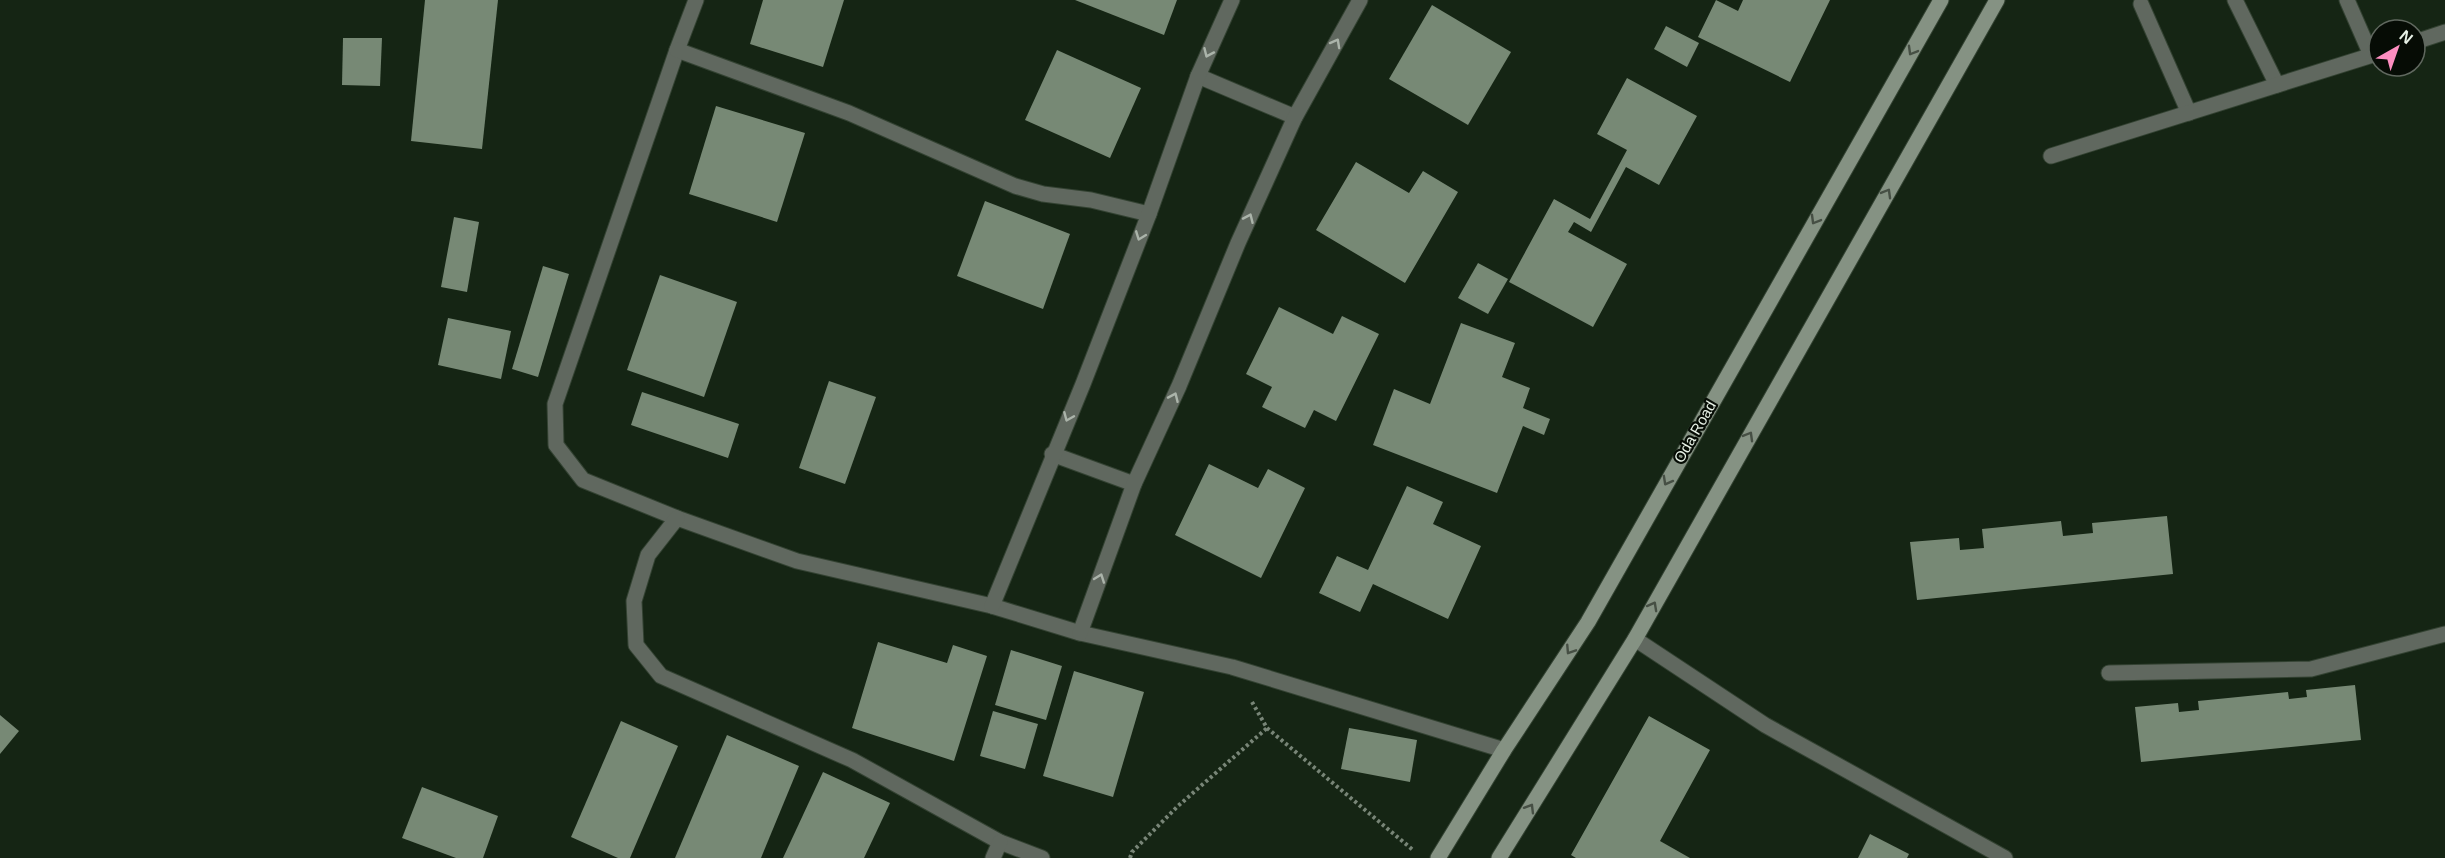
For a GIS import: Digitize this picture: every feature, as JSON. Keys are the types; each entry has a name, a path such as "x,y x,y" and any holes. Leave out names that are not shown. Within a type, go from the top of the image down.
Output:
{"street":[{"path":"696,0 555,404 556,445 583,480 677,518 797,561 992,606 1080,633 1232,667 1504,750"},
{"path":"992,606 1052,454 1083,384 1149,213 1198,76 1232,0"},
{"path":"1080,633 1134,484 1295,117 1360,0"},
{"name":"Oda Road","path":"1438,858 1504,750 1588,622 1941,0"},
{"path":"1500,858 1635,639 1997,0"},
{"path":"2235,0 2277,85"},
{"path":"2347,0 2367,39"},
{"path":"2141,4 2189,113"},
{"path":"2427,38 2445,33"},
{"path":"677,50 849,113 1015,186 1043,194 1091,200 1149,213"},
{"path":"2051,156 2367,57"},
{"path":"1198,76 1295,117"},
{"path":"1052,454 1134,484"},
{"path":"677,518 648,555 634,601 636,645 662,676 852,760 1000,842 1042,858"},
{"path":"2109,673 2310,669 2445,634"},
{"path":"1635,639 1765,725 2005,858"},
{"path":"993,858 1000,842"}],"path":[{"path":"1232,667 1267,728 1413,850"},
{"path":"1130,858 1132,852 1178,806 1267,728"}],"building":[{"path":"425,0 498,0 482,149 411,141"},
{"path":"763,0 844,0 823,67 750,44"},
{"path":"1075,0 1177,0 1164,35"},
{"path":"1716,0 1738,11 1743,0 1830,0 1790,82 1698,37"},
{"path":"1432,5 1511,52 1468,125 1389,79"},
{"path":"1666,26 1699,43 1687,67 1654,49"},
{"path":"343,38 382,38 380,86 342,85"},
{"path":"1057,50 1141,88 1110,158 1025,120"},
{"path":"1627,78 1697,116 1659,185 1626,167 1591,232 1574,222 1568,232 1627,264 1593,327 1509,282 1554,199 1590,219 1627,150 1597,134"},
{"path":"716,106 805,133 777,222 689,194"},
{"path":"1356,162 1409,193 1423,171 1458,192 1405,283 1316,230"},
{"path":"985,201 1070,234 1043,309 957,276"},
{"path":"454,217 479,222 467,292 441,287"},
{"path":"1478,263 1508,279 1488,314 1458,298"},
{"path":"543,266 569,274 538,377 512,369"},
{"path":"660,275 737,302 704,397 627,370"},
{"path":"1279,307 1333,334 1342,316 1379,334 1336,421 1314,410 1305,428 1262,407 1272,387 1246,374"},
{"path":"448,318 511,331 501,379 438,365"},
{"path":"1461,323 1515,343 1502,377 1530,388 1523,408 1550,419 1544,435 1523,426 1497,493 1373,445 1394,389 1430,404"},
{"path":"829,381 876,397 845,484 799,468"},
{"path":"642,392 739,424 728,458 631,425"},
{"path":"1209,464 1258,488 1268,469 1305,488 1261,578 1175,535"},
{"path":"1407,486 1443,502 1433,524 1481,546 1448,619 1373,584 1360,612 1319,593 1337,556 1368,570"},
{"path":"2167,516 2173,574 1917,600 1910,542 1959,538 1960,550 1984,548 1982,529 2061,521 2063,536 2093,533 2092,523"},
{"path":"878,642 947,663 953,645 987,656 954,761 852,728"},
{"path":"1011,650 1062,666 1046,720 995,705"},
{"path":"1074,671 1144,692 1113,797 1043,776"},
{"path":"2355,685 2361,740 2141,762 2135,707 2178,703 2179,712 2199,710 2198,701 2288,692 2289,699 2307,697 2306,690"},
{"path":"993,711 1038,724 1025,769 980,756"},
{"path":"0,715 19,731 0,754"},
{"path":"1649,716 1710,750 1660,841 1690,858 1576,858 1571,855"},
{"path":"621,721 678,746 630,858 618,858 571,837"},
{"path":"1349,728 1417,740 1410,782 1341,769"},
{"path":"727,735 799,766 761,858 675,858"},
{"path":"823,772 890,803 864,858 783,858"},
{"path":"422,787 498,816 483,858 456,858 402,838"},
{"path":"1870,834 1909,854 1907,858 1858,858"}]}
